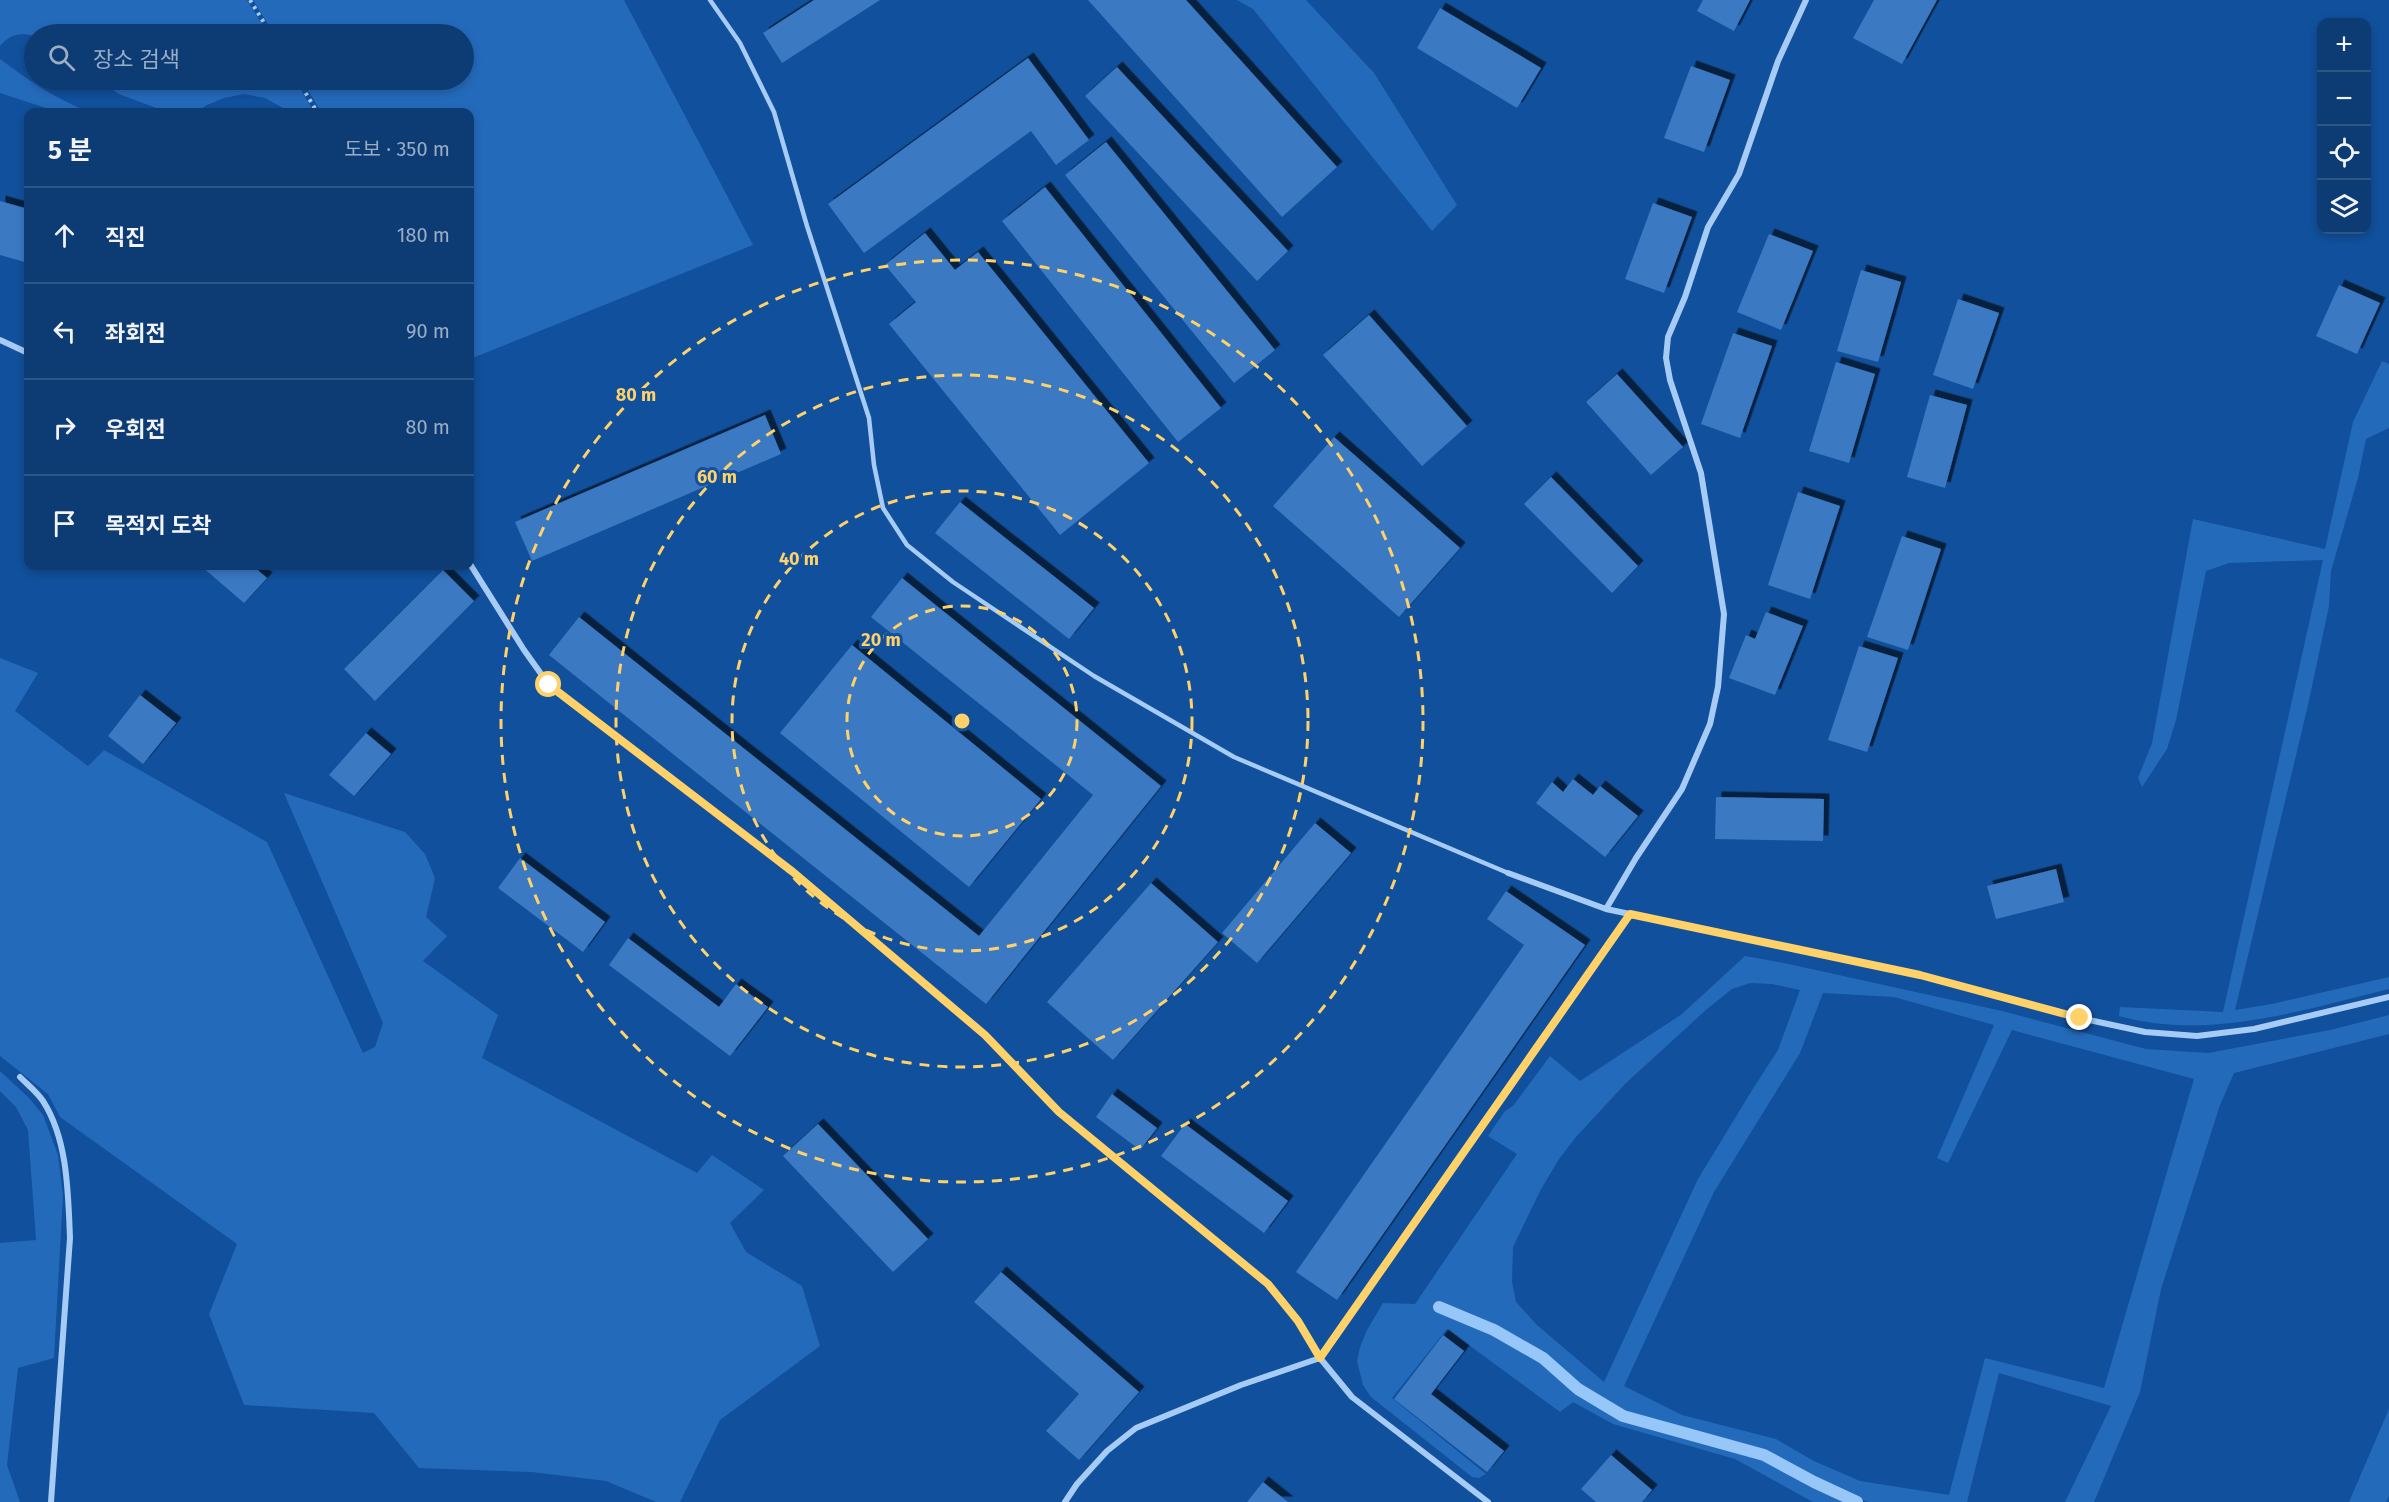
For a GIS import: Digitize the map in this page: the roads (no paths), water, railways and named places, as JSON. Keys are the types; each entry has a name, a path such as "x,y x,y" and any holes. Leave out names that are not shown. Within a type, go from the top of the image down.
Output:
{"street":[{"path":"1606,909 1636,858 1682,789 1710,724 1723,646 1722,602 1701,473 1670,380 1666,358 1668,337 1685,297 1708,227 1739,174 1778,61 1806,0"},
{"path":"0,340 24,351"},
{"path":"474,570 549,685 793,872 985,1035 1059,1112 1268,1284 1298,1321 1320,1358 1352,1397 1488,1502"},
{"path":"1508,873 1606,909 1920,975 2080,1018 2145,1032 2197,1036 2254,1029 2389,997"},
{"path":"1065,1502 1077,1484 1107,1451 1136,1428 1241,1385 1320,1358 1630,914"},
{"path":"20,1077 42,1100 54,1123 63,1156 68,1195 70,1238 51,1502"}],"lane":[{"path":"710,0 740,43 774,112 807,225 869,418 874,465 883,508 907,545 953,582 1094,676 1234,757 1508,873"}],"waterway":[{"path":"1439,1307 1494,1330 1543,1358 1578,1389 1623,1416 1764,1455 1857,1502"}]}
